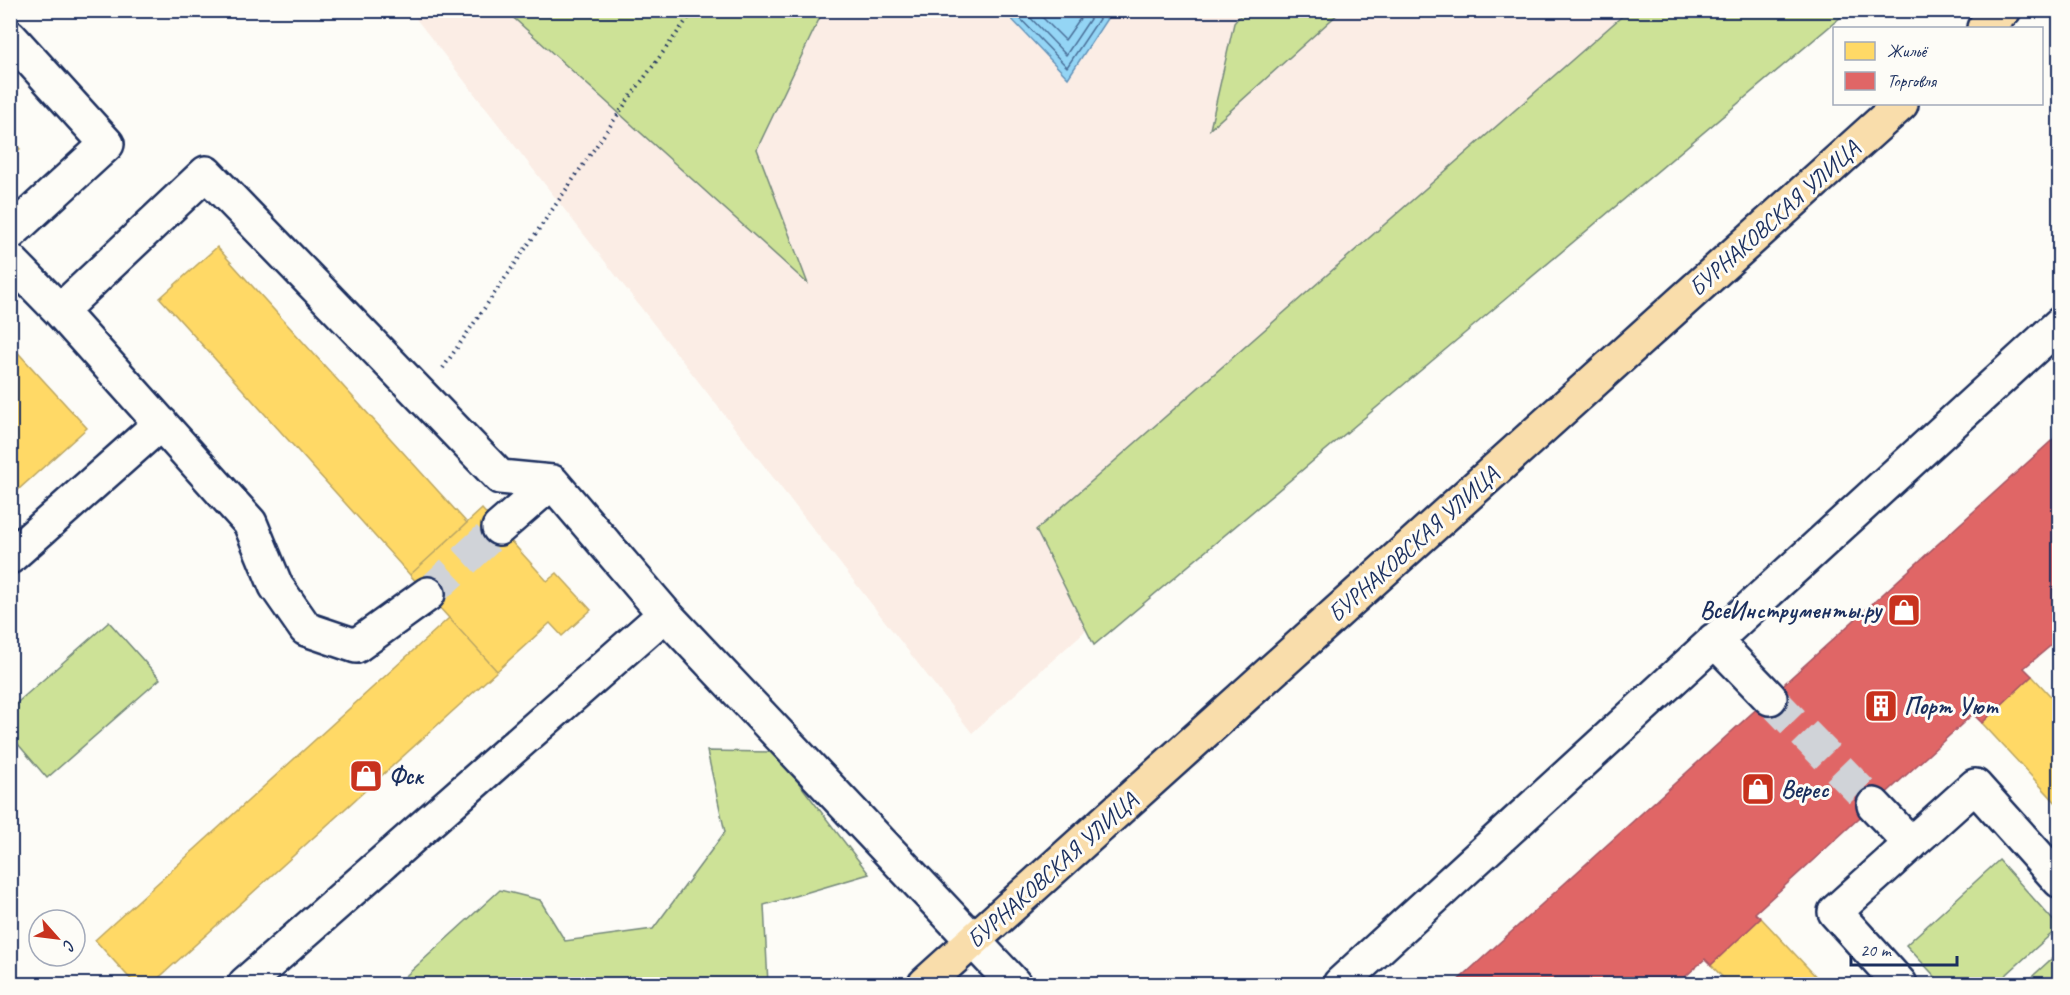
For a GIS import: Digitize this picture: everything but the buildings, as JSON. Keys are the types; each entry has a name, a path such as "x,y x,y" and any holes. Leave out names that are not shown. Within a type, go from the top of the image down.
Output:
{"main road":[{"path":"1985,27 2004,10"},
{"name":"БУРНАКОВСКАЯ УЛИЦА","path":"925,984 1900,105"}],"street":[{"path":"10,37 107,144 10,233"},
{"path":"60,311 206,173 500,477 552,482 665,614 1014,984"},
{"path":"10,260 60,311 250,523 276,586 306,630 356,646 428,594"},
{"path":"1340,984 2060,324"},
{"path":"10,557 161,423"},
{"path":"499,528 552,482"},
{"path":"245,984 665,614"},
{"path":"1714,640 1770,698"},
{"path":"1900,984 1835,912 1975,786 2060,881"},
{"path":"1874,805 1911,844"}],"path":[{"path":"423,397 628,100 694,10"}],"shaded area":[{"path":"410,11 1772,11 972,733"}],"green space":[{"path":"506,11 823,11 757,149 808,284"},
{"path":"1244,11 1341,11 1210,129 1234,23"},
{"path":"1628,11 1848,11 1094,645 1036,530"},
{"path":"109,622 160,679 47,778 11,736 11,708"},
{"path":"707,751 775,752 869,874 764,905 768,984 397,984 500,890 540,900 565,941 653,929 725,832"},
{"path":"1999,860 2059,927 1996,984 1942,984 1906,945"},
{"path":"2059,952 2059,984 2024,984"}],"water":[{"path":"1004,11 1112,11 1068,78"}],"tunnel":[{"path":"428,594 499,528"},
{"path":"1770,698 1874,805"}],"place":[{"name":"ВсеИнструменты.ру","path":"1904,610"},
{"name":"Порт Уют","path":"1881,706"},
{"name":"Фск","path":"366,776"},
{"name":"Верес","path":"1758,789"}]}
